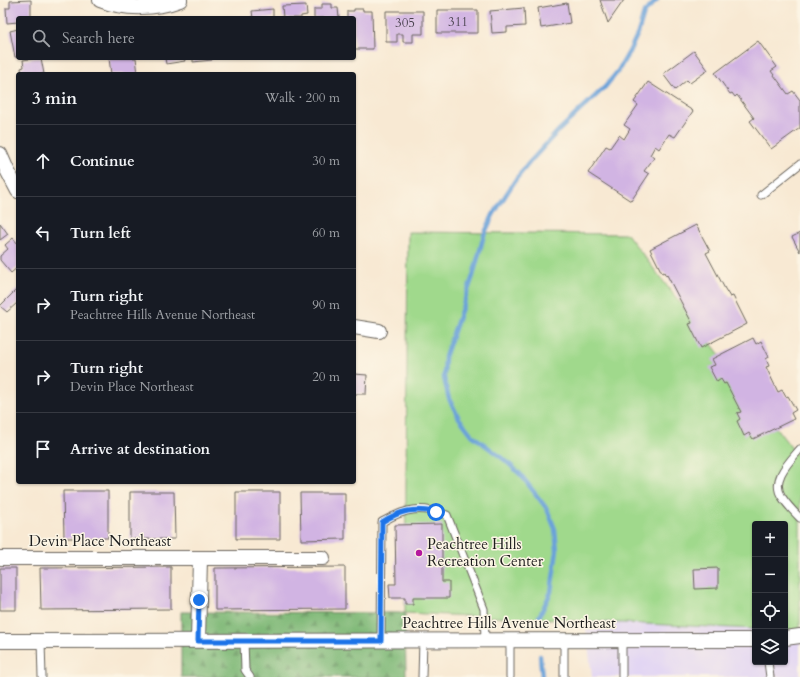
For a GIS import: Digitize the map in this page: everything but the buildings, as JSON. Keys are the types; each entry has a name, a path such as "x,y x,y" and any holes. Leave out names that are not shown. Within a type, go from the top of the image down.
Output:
{"street":[{"path":"100,0 124,6 143,8 170,4 180,0"},
{"path":"0,154 16,187"},
{"path":"356,327 379,331"},
{"name":"Devin Place Northeast","path":"0,558 323,558"},
{"path":"198,641 200,558"},
{"path":"788,638 800,636"},
{"name":"Peachtree Hills Avenue Northeast","path":"0,641 752,640"}],"lane":[{"path":"762,195 800,164"},
{"path":"800,449 787,464 779,478 778,486 780,496 800,518"},
{"path":"381,641 382,522 397,513 409,510 426,510 447,516 484,609 485,640"},
{"path":"422,677 424,640"},
{"path":"510,640 510,677"},
{"path":"564,640 564,677"},
{"path":"622,640 622,677"},
{"path":"41,641 42,677"},
{"path":"244,641 245,670 250,677"},
{"path":"768,665 770,677"}],"shaded area":[{"path":"585,621 752,629 752,665 788,665 788,630 800,631 800,677 592,677"}],"green space":[{"path":"408,232 627,234 800,459 800,631 788,630 788,521 752,521 752,629 405,613"},
{"path":"181,612 405,613 406,677 181,677"}],"waterway":[{"path":"539,617 551,592 557,550 555,529 547,509 521,475 506,461 472,435 459,418 449,399 444,378 445,357 473,276 484,235 493,215 516,179 529,163 558,131 605,87 618,71 638,33 644,13 657,0"},
{"path":"540,656 542,677"}],"place":[{"name":"Peachtree Hills Recreation Center","path":"419,553"}],"route":[{"path":"199,600 198,641 381,641 382,522 397,513 409,510 426,510 436,512"}]}
